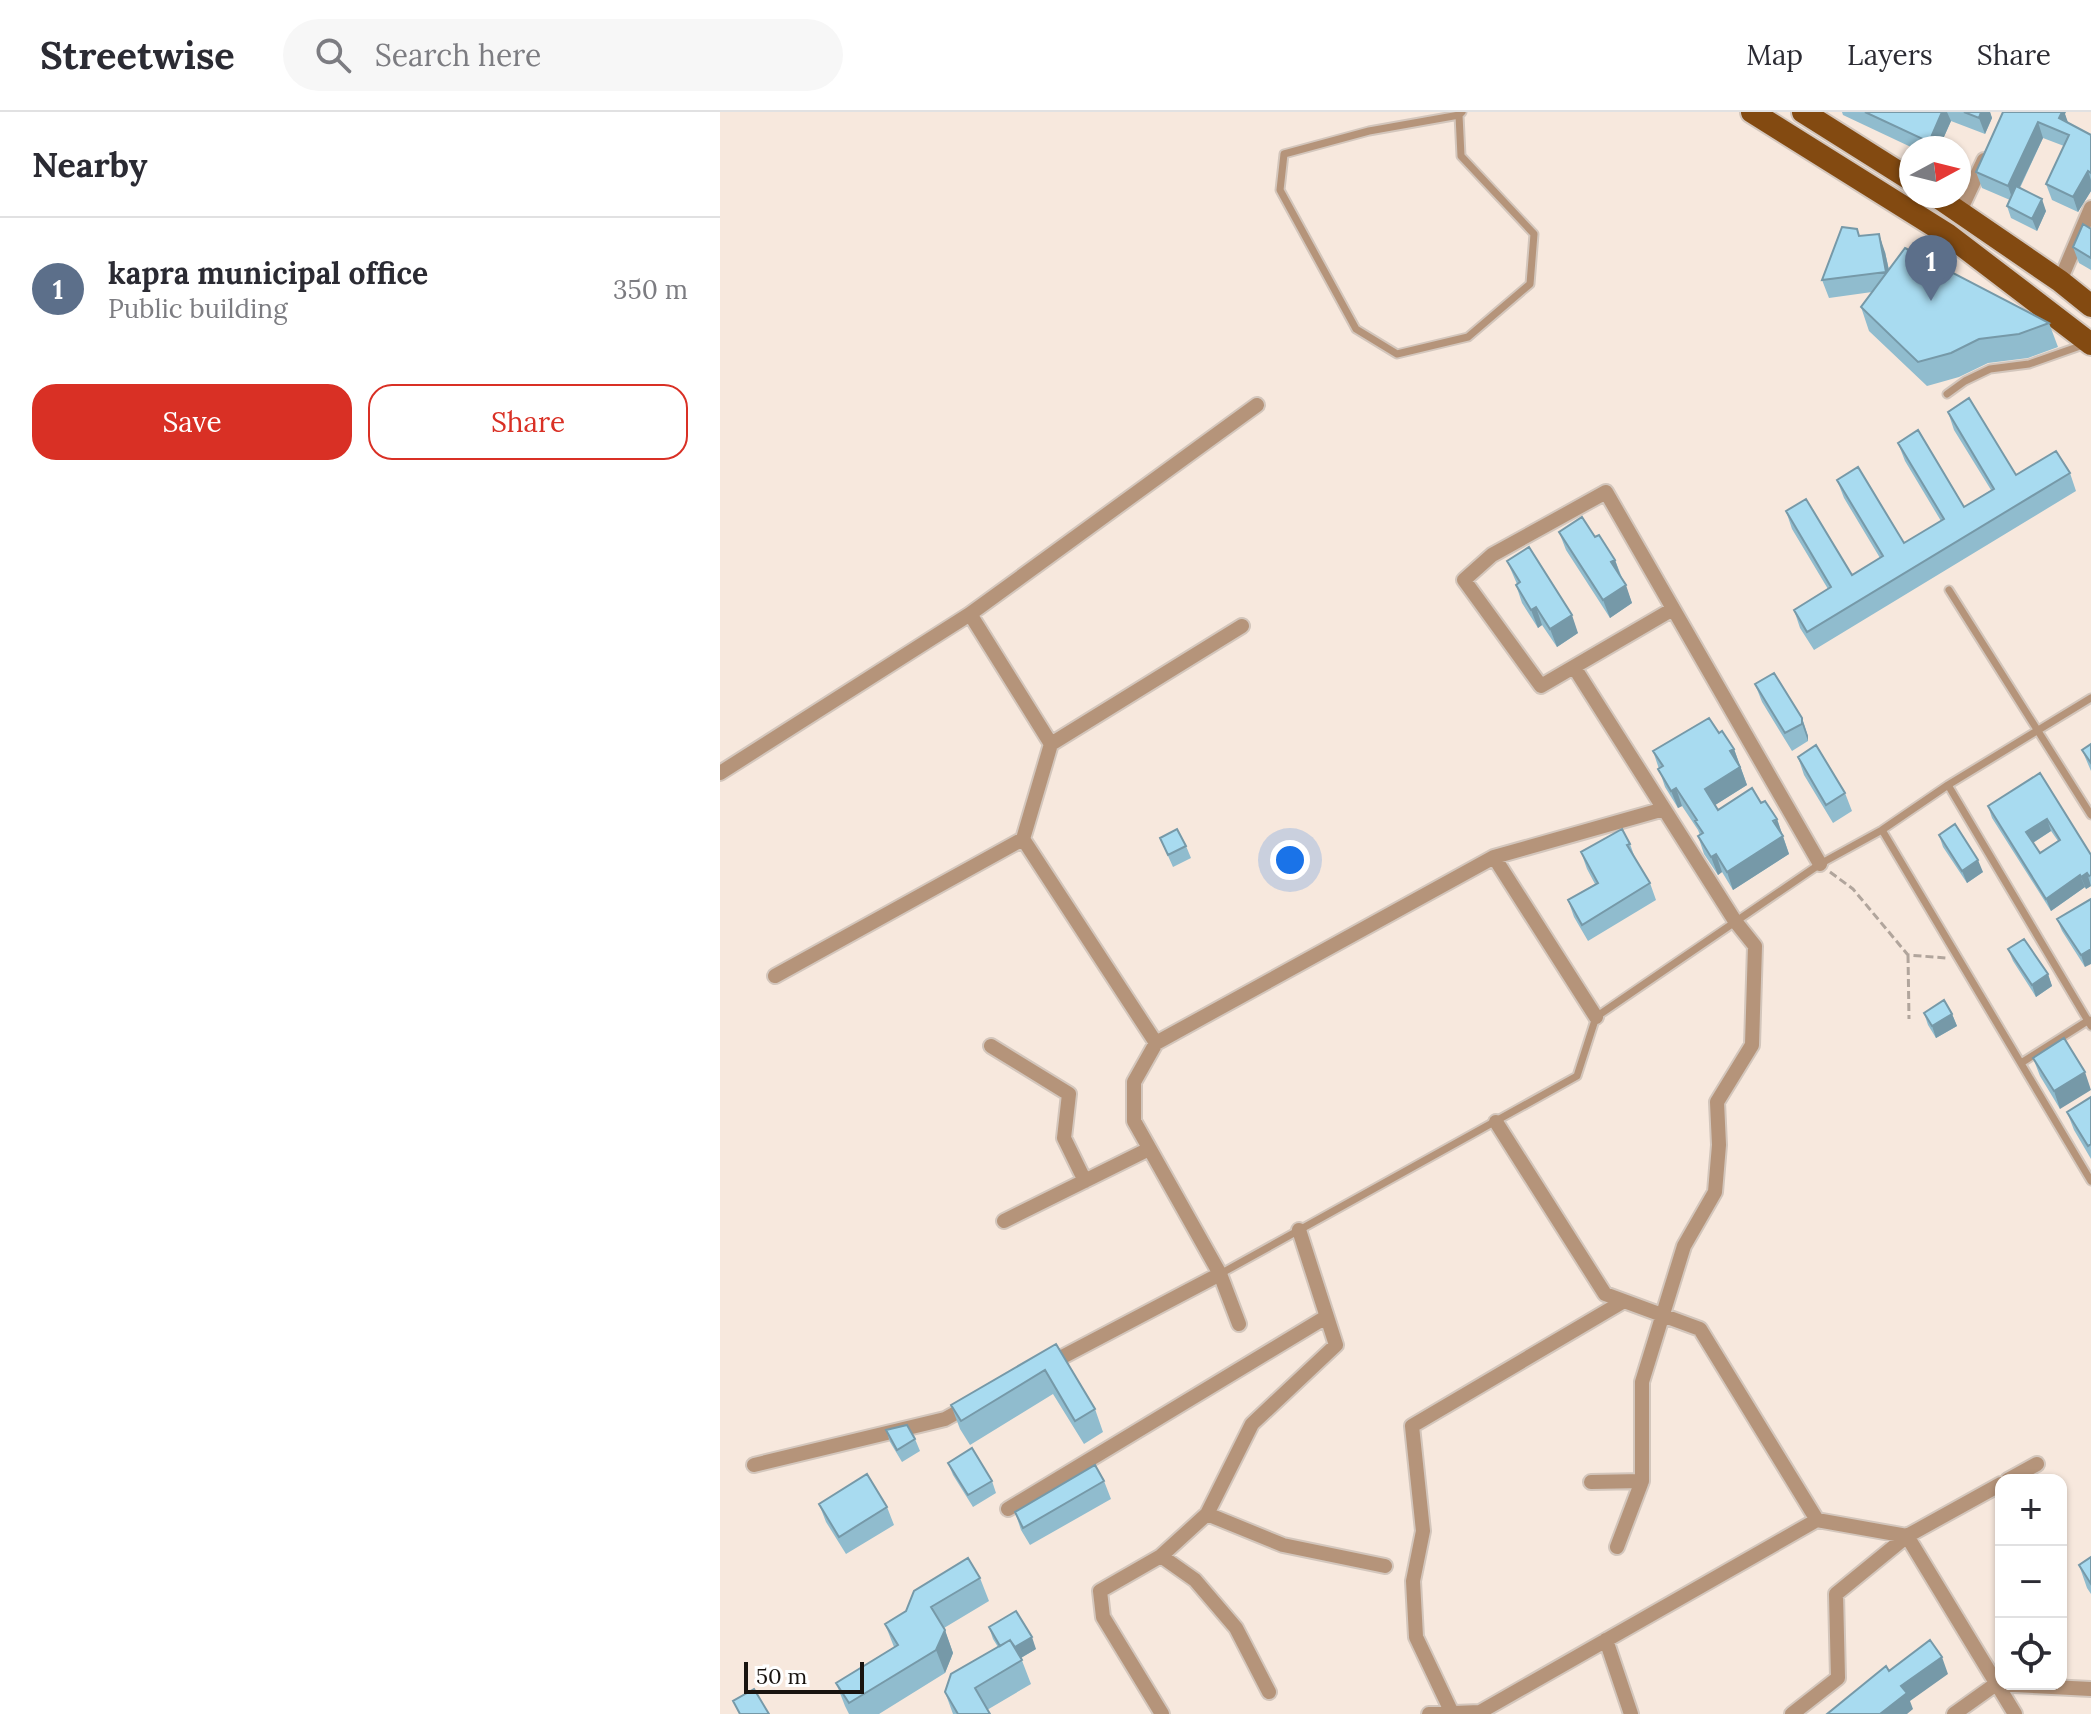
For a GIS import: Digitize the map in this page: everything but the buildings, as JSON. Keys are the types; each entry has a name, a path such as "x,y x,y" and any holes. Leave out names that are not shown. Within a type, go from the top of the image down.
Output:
{"main road":[{"path":"1752,112 1947,234 2090,343"},
{"path":"1803,112 1899,172"},
{"path":"1955,208 2091,306"}],"street":[{"path":"1960,211 1988,149"},
{"path":"2060,281 2091,208"},
{"path":"720,773 970,614 1257,405"},
{"path":"1673,609 1541,686 1464,580 1492,555 1606,492 1820,864"},
{"path":"970,614 1051,744"},
{"path":"775,976 1023,839 1051,744 1242,626"},
{"path":"1574,667 1735,921 1755,946 1752,1045 1717,1102 1719,1145 1715,1192 1684,1246 1642,1382 1642,1481 1617,1547"},
{"path":"1239,1324 1220,1274 1134,1121 1134,1082 1156,1043 1494,857 1664,809"},
{"path":"1023,839 1156,1043"},
{"path":"1494,857 1596,1017"},
{"path":"991,1046 1069,1094 1064,1138 1085,1181"},
{"path":"1496,1122 1605,1294 1700,1329 1817,1520"},
{"path":"1004,1221 1149,1149"},
{"path":"1162,1714 1103,1617 1100,1591 1161,1556 1207,1514 1252,1424 1336,1345 1299,1230"},
{"path":"1027,1375 1220,1274"},
{"path":"1452,1713 1416,1637 1413,1581 1423,1531 1412,1426 1624,1301"},
{"path":"1008,1509 1326,1317"},
{"path":"754,1465 945,1419 986,1397"},
{"path":"2019,1474 2037,1464"},
{"path":"1591,1482 1642,1481"},
{"path":"1792,1714 1838,1678 1836,1594 1907,1536 1995,1487"},
{"path":"1207,1514 1283,1545 1385,1566"},
{"path":"1429,1714 1480,1712 1817,1520 1907,1536 1995,1682"},
{"path":"1161,1556 1195,1580 1236,1628 1269,1692"},
{"path":"1606,1640 1631,1714"},
{"path":"1954,1714 1995,1685"},
{"path":"2067,1688 2091,1689"},
{"path":"2000,1690 2015,1714"}],"lane":[{"path":"1461,114 1461,156 1534,234 1530,284 1468,337 1397,354 1356,329 1280,190 1284,154 1369,131 1461,114"},
{"path":"1947,394 1990,369 2029,364 2090,343"},
{"path":"1949,590 2091,815"},
{"path":"1220,1274 1577,1076 1596,1017 1820,864 1882,830 2038,728 2091,698"},
{"path":"1948,785 2090,1022 2021,1063"},
{"path":"1882,830 2091,1181"}],"path":[{"path":"1820,864 1853,889 1908,955 1909,1019"},
{"path":"1908,955 1958,958"}],"place":[{"name":"kapra municipal office","path":"1931,301"}]}
